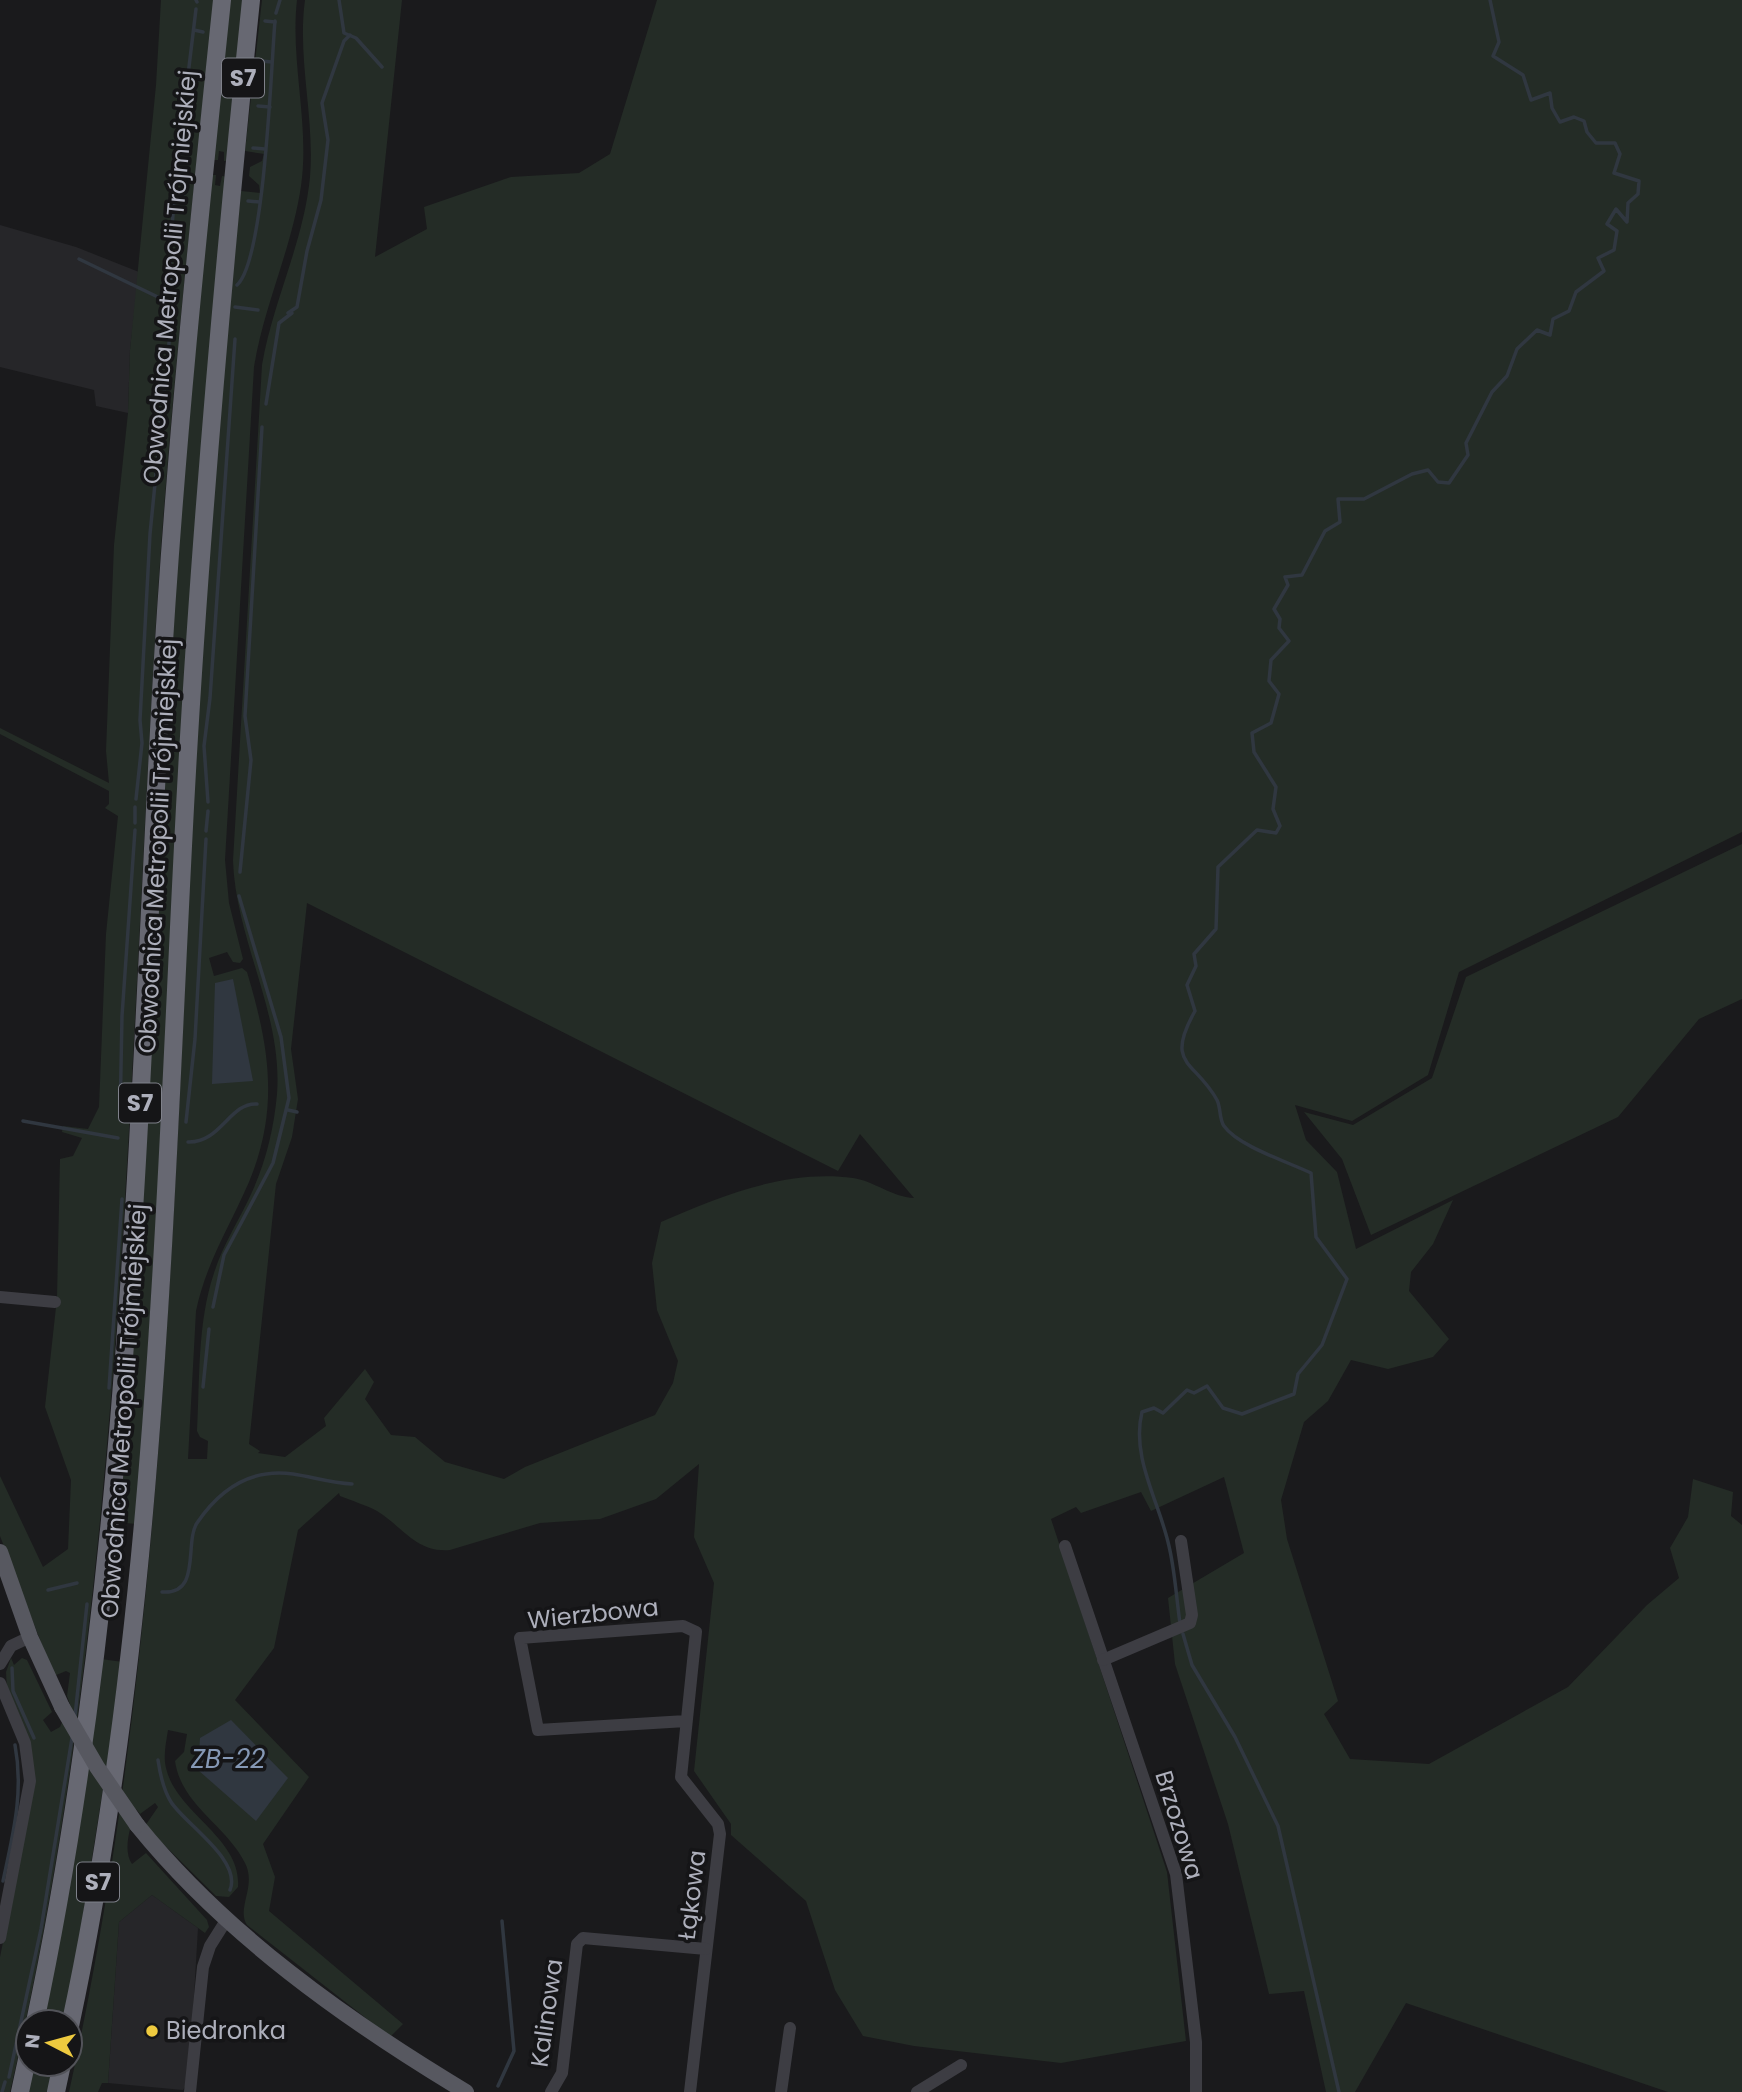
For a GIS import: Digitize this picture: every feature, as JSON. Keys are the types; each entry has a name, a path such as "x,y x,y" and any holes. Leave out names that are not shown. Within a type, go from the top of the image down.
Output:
{"highway":[{"name":"Obwodnica Metropolii Trójmiejskiej","path":"38,2008 68,1852 87,1729 110,1521 134,1218 171,528 222,0"},
{"name":"Obwodnica Metropolii Trójmiejskiej","path":"74,2008 99,1877 129,1662 143,1524 163,1237 194,630 209,426 251,0"}],"main road":[{"path":"0,1552 30,1637 62,1707 97,1767 137,1825 227,1919 369,2030 466,2092"}],"street":[{"path":"0,1297 55,1302"},
{"path":"1103,1660 1190,1623 1192,1615 1181,1541"},
{"name":"Brzozowa","path":"1065,1546 1178,1883 1196,2042 1196,2092"},
{"name":"Wierzbowa","path":"686,1721 538,1730 520,1638 683,1626 696,1632"},
{"name":"Łąkowa","path":"690,2092 720,1834 718,1824 681,1777 696,1632"},
{"path":"0,1664 11,1646 30,1637"},
{"path":"0,1938 30,1781 25,1743 1,1692"},
{"path":"190,2092 203,1968 210,1946 227,1919"},
{"name":"Kalinowa","path":"551,2092 562,2073 577,1944 583,1938 706,1949"},
{"path":"781,2092 790,2028"},
{"path":"917,2092 961,2065"}],"shaded area":[{"path":"161,0 214,0 164,505 124,1208 96,1564 74,1741 46,1917 27,2008 14,2008 14,2073 10,2092 0,2092 0,1957 33,1794 7,1690 6,1672 11,1658 14,1665 22,1658 27,1660 52,1712 43,1720 51,1732 60,1727 70,1704 67,1696 70,1673 66,1671 54,1676 0,1536 0,1476 43,1567 68,1549 71,1480 45,1407 57,1298 60,1159 73,1156 82,1138 62,1132 63,1126 88,1129 99,1107 106,934 118,816 105,808 109,804 109,791 0,734 0,728 109,783 106,751 114,545 156,85"},
{"path":"229,0 246,0 229,161 224,161 224,152 219,151 218,160 212,160"},
{"path":"262,0 297,0 296,46 303,163 297,209 264,321 254,367 225,860 229,903 243,959 240,963 233,962 227,952 209,958 214,976 242,968 247,972 261,1025 268,1077 268,1102 259,1154 200,1293 196,1311 188,1459 207,1459 208,1441 200,1437 197,1431 200,1352 209,1292 222,1252 261,1168 271,1132 277,1094 273,1035 242,920 233,861 262,365 273,318 302,224 310,177 310,133 303,44 305,0 402,0 375,257 427,229 424,207 511,177 579,173 610,154 657,0 1742,0 1742,832 1459,972 1428,1075 1352,1121 1295,1105 1306,1140 1337,1172 1356,1249 1453,1200 1433,1244 1411,1272 1409,1291 1449,1339 1433,1357 1388,1369 1351,1360 1328,1401 1304,1422 1281,1500 1287,1539 1338,1701 1324,1714 1350,1759 1429,1764 1568,1687 1647,1605 1679,1578 1670,1548 1688,1517 1693,1479 1733,1492 1731,1516 1742,1525 1742,2092 1668,2092 1406,2003 1355,2092 1326,2092 1304,1991 1269,1994 1228,1824 1175,1664 1168,1598 1244,1553 1224,1477 1151,1511 1141,1492 1081,1513 1076,1507 1051,1519 1167,1872 1186,2041 1061,2063 914,2046 863,2036 835,1990 806,1901 731,1835 731,1824 694,1771 714,1583 694,1537 699,1464 656,1499 600,1519 540,1523 450,1550 438,1550 419,1543 377,1511 340,1496 339,1493 298,1530 274,1648 235,1700 309,1777 263,1844 275,1877 269,1911 403,2024 390,2037 247,1925 244,1911 249,1880 245,1863 186,1790 175,1761 184,1752 187,1734 168,1730 165,1759 172,1784 230,1854 238,1887 229,1897 216,1896 145,1826 158,1807 155,1803 140,1814 136,1809 128,1845 132,1864 146,1853 207,1920 209,1927 205,1933 152,1895 119,1922 108,2083 102,2083 98,2092 69,2092 72,2078 84,2078 84,2015 102,1923 127,1754 147,1583 172,1241 197,727 216,459 241,191 260,193 259,185 249,176 250,167 262,161 264,154 245,151","holes":["307,903 838,1171 860,1134 914,1198 898,1195 853,1178 803,1177 730,1194 661,1222 652,1263 657,1310 678,1361 673,1383 655,1415 525,1467 504,1479 445,1462 415,1437 391,1435 365,1399 374,1382 365,1369 324,1418 326,1426 285,1457 258,1453 260,1451 249,1444 276,1184 292,1137 298,1099 291,1049"]},
{"path":"211,175 216,175 215,185 220,186 222,176 228,177 136,1524 116,1522 172,611"},
{"path":"0,225 76,247 139,272 130,350 128,413 96,406 94,390 0,367"},
{"path":"1742,844 1742,999 1699,1019 1618,1117 1371,1235 1342,1159 1304,1112 1353,1125 1432,1078 1466,977"},
{"path":"101,1659 123,1662 68,2008 44,2008"},
{"path":"152,1895 198,1928 189,2080 183,2090 108,2083 119,1922"},
{"path":"29,2078 54,2078 51,2092 26,2092"}],"water":[{"path":"233,979 253,1081 212,1084 215,983"},
{"name":"ZB-22","path":"231,1720 288,1778 256,1821 198,1770 200,1738"}],"waterway":[{"path":"276,13 280,0"},
{"path":"339,0 344,33 356,38 382,67"},
{"path":"1180,1623 1170,1552 1147,1478 1140,1445 1142,1412 1154,1408 1163,1413 1187,1390 1194,1393 1207,1386 1223,1408 1242,1414 1294,1394 1298,1374 1322,1345 1347,1279 1316,1237 1311,1173 1264,1153 1231,1133 1222,1123 1217,1100 1186,1061 1183,1053 1182,1042 1195,1011 1187,985 1196,966 1194,954 1216,929 1218,867 1257,830 1276,833 1280,826 1273,809 1276,787 1254,752 1252,733 1271,723 1279,694 1269,681 1271,660 1289,641 1279,628 1280,619 1274,609 1288,585 1285,577 1302,575 1325,531 1340,522 1338,499 1364,499 1412,474 1428,470 1438,482 1449,483 1468,455 1466,443 1492,392 1507,376 1517,349 1537,330 1550,335 1553,319 1569,311 1576,292 1604,271 1598,258 1614,250 1617,231 1607,224 1616,209 1627,222 1628,203 1638,194 1639,181 1614,173 1620,154 1615,143 1596,143 1587,132 1584,121 1574,117 1560,122 1552,108 1550,93 1531,100 1523,75 1493,56 1499,42 1490,0"},
{"path":"180,141 196,9"},
{"path":"265,21 275,22"},
{"path":"237,285 247,268 260,202 275,21"},
{"path":"194,30 203,32"},
{"path":"288,313 297,307 307,251 321,200 328,140 322,103 344,41 350,35"},
{"path":"261,61 272,62"},
{"path":"188,79 198,80"},
{"path":"258,106 270,107"},
{"path":"181,134 192,136"},
{"path":"253,148 265,149"},
{"path":"176,177 179,150"},
{"path":"172,286 170,256 175,186"},
{"path":"174,193 184,194"},
{"path":"248,201 260,202"},
{"path":"171,224 182,225"},
{"path":"79,259 162,299 175,301"},
{"path":"235,307 258,310"},
{"path":"266,404 279,323 292,313"},
{"path":"136,799 142,743 140,720 150,534 170,333"},
{"path":"208,802 204,746 210,698 235,339"},
{"path":"240,872 251,760 245,716 262,427"},
{"path":"135,807 135,823"},
{"path":"206,831 208,811"},
{"path":"120,1118 122,1016 135,830"},
{"path":"186,1122 195,1039 206,839"},
{"path":"213,1307 224,1255 273,1163 289,1098 281,1037 239,896"},
{"path":"188,1142 209,1136 239,1109 257,1104"},
{"path":"288,1110 297,1112"},
{"path":"23,1121 118,1138"},
{"path":"109,1388 122,1199"},
{"path":"203,1387 209,1329"},
{"path":"162,1592 174,1591 183,1585 190,1566 193,1532 197,1523 216,1500 237,1484 263,1474 277,1473 352,1484"},
{"path":"48,1590 77,1583"},
{"path":"75,1716 87,1604"},
{"path":"1183,1634 1192,1665 1235,1737 1278,1826 1339,2092"},
{"path":"12,1668 13,1691 34,1738"},
{"path":"9,2077 41,1929 72,1738"},
{"path":"3,1881 18,1797 15,1745"},
{"path":"158,1760 162,1781 171,1802 210,1843 228,1867 230,1890"},
{"path":"498,2086 514,2051 502,1921"},
{"path":"2,2092 5,2082"}],"place":[{"name":"Biedronka","path":"152,2031"}]}
